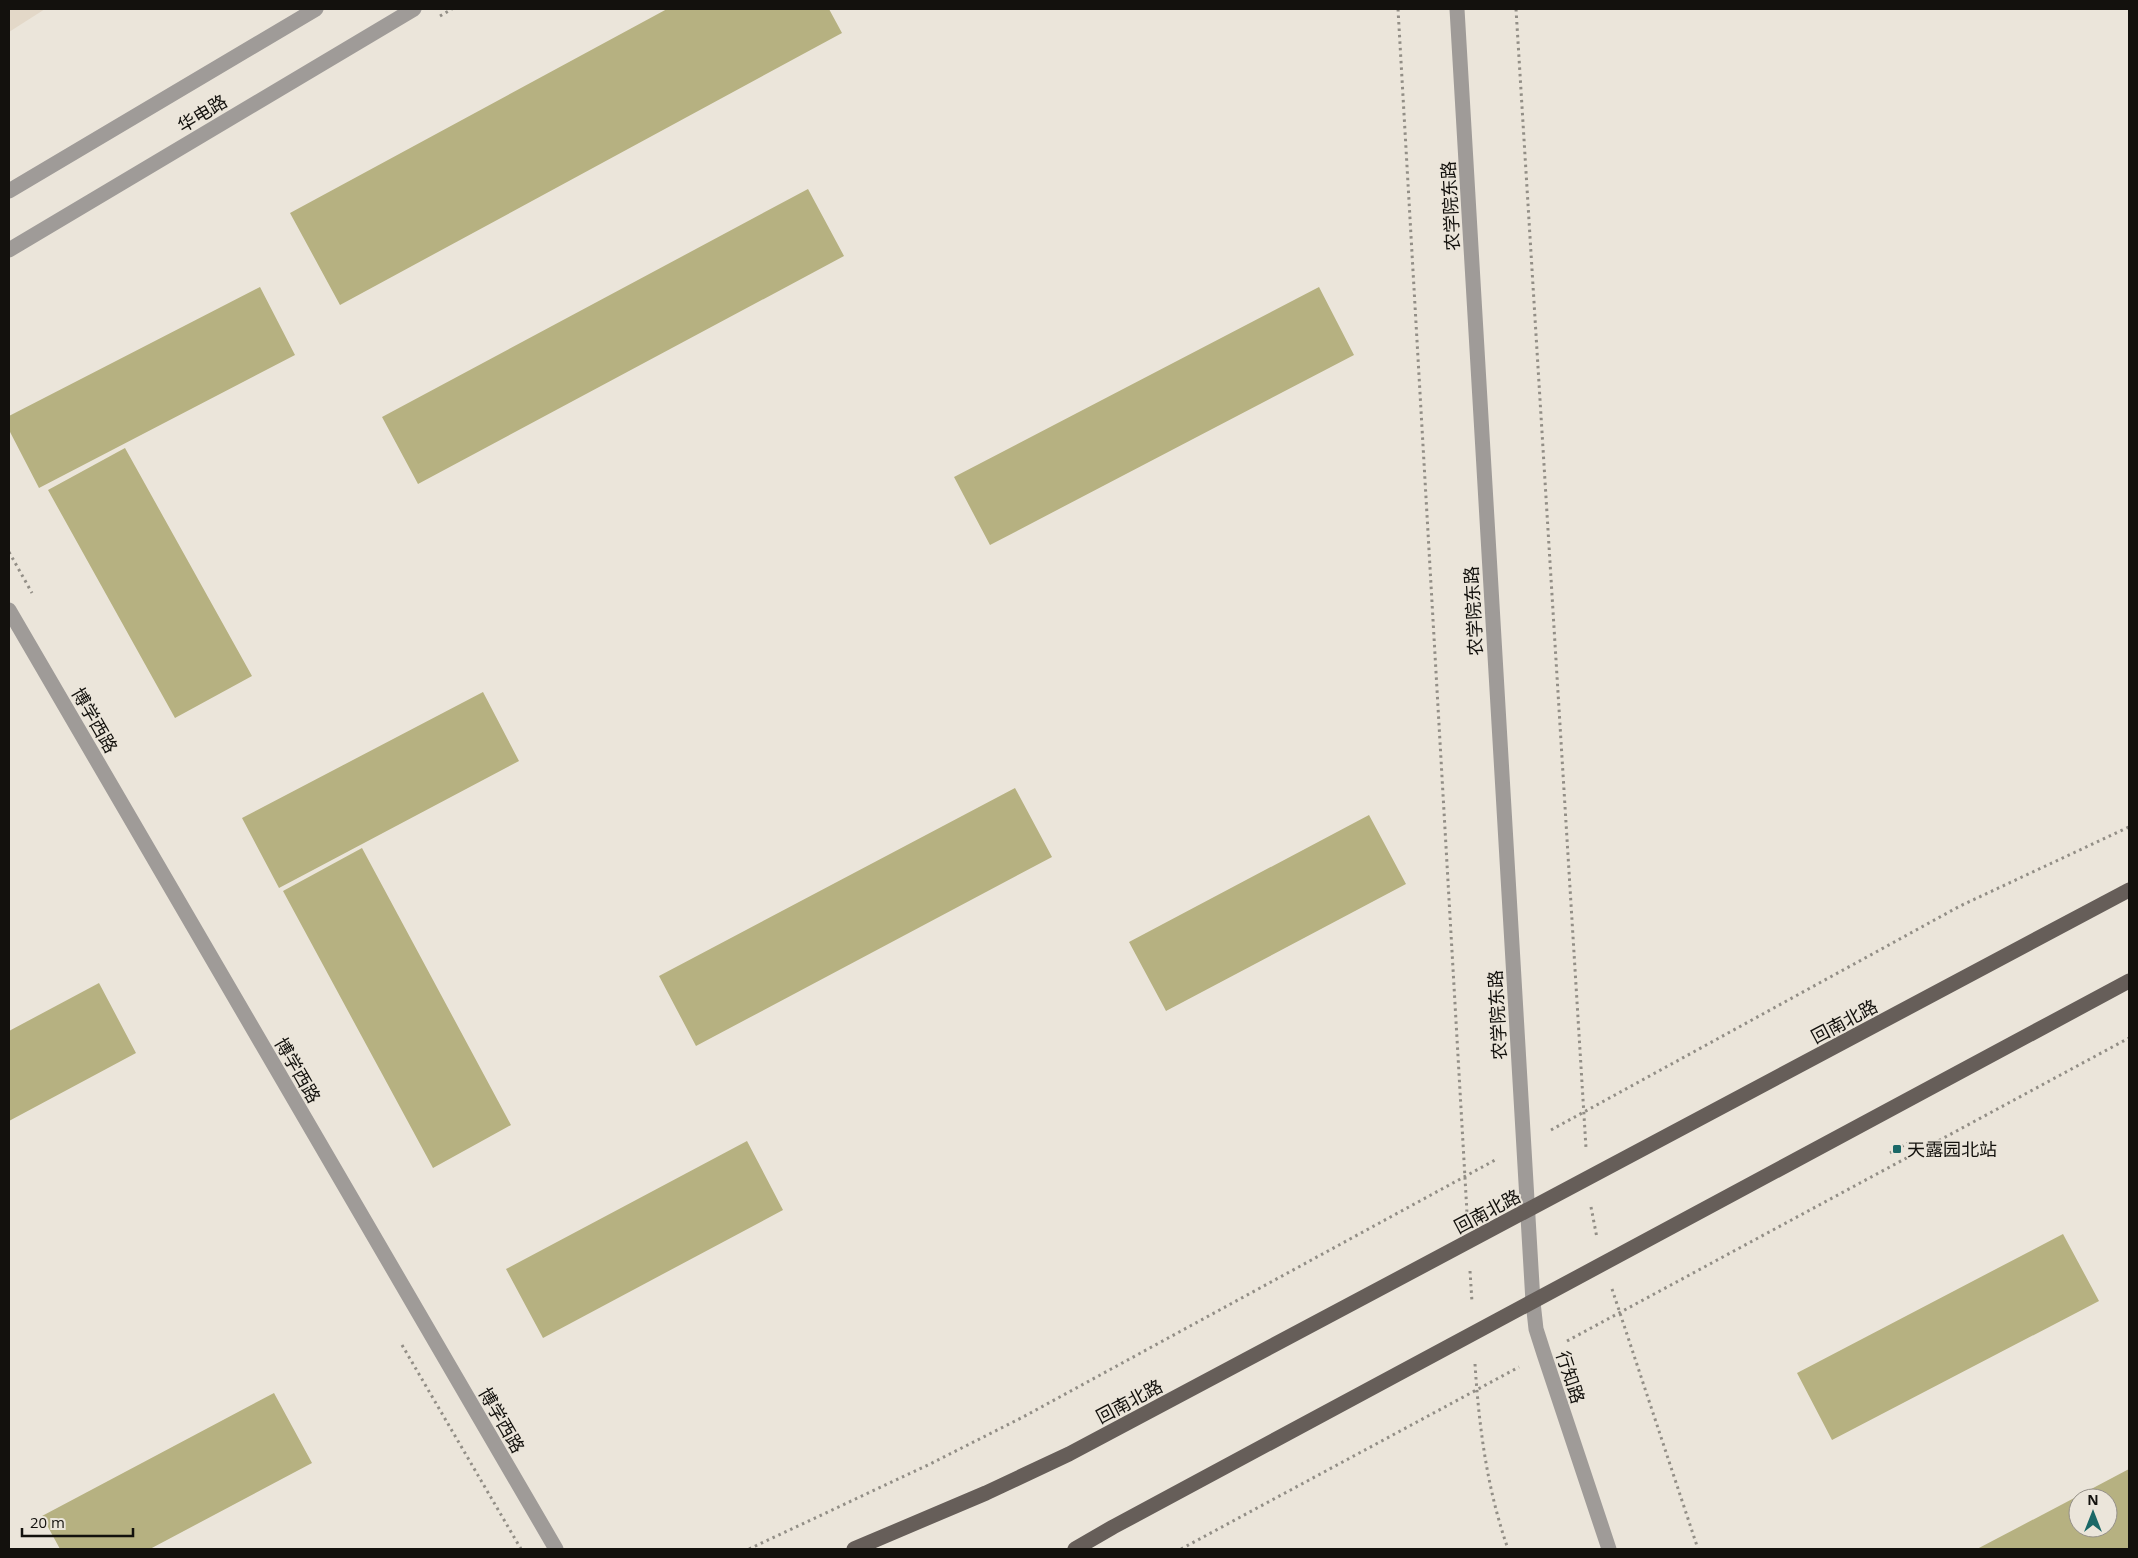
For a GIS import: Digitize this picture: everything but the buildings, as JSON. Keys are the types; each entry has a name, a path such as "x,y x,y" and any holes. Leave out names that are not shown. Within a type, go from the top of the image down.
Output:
{"main road":[{"name":"回南北路","path":"854,1549 959,1506 1069,1454 2129,890"},
{"path":"1075,1549 2129,981"}],"street":[{"name":"华电路","path":"9,191 316,9"},
{"name":"华电路","path":"9,250 414,9"},
{"name":"农学院东路","path":"1457,9 1527,1210"},
{"name":"博学西路","path":"9,610 556,1549"},
{"name":"行知路","path":"1527,1210 1536,1329 1609,1549"}],"path":[{"path":"1398,9 1461,1114"},
{"path":"1516,9 1577,1025 1588,1178 1594,1226 1604,1264 1698,1549"},
{"path":"1636,1084 1960,906 2129,828"},
{"path":"1675,1283 2129,1038"},
{"path":"1890,1153 1908,1143"},
{"path":"748,1549 930,1464 1023,1417 1413,1205"},
{"path":"1181,1549 1453,1403"},
{"path":"1492,1497 1508,1549"}],"shaded area":[{"path":"9,9 45,9 9,32"}],"place":[{"name":"天露园北站","path":"1897,1149"}]}
